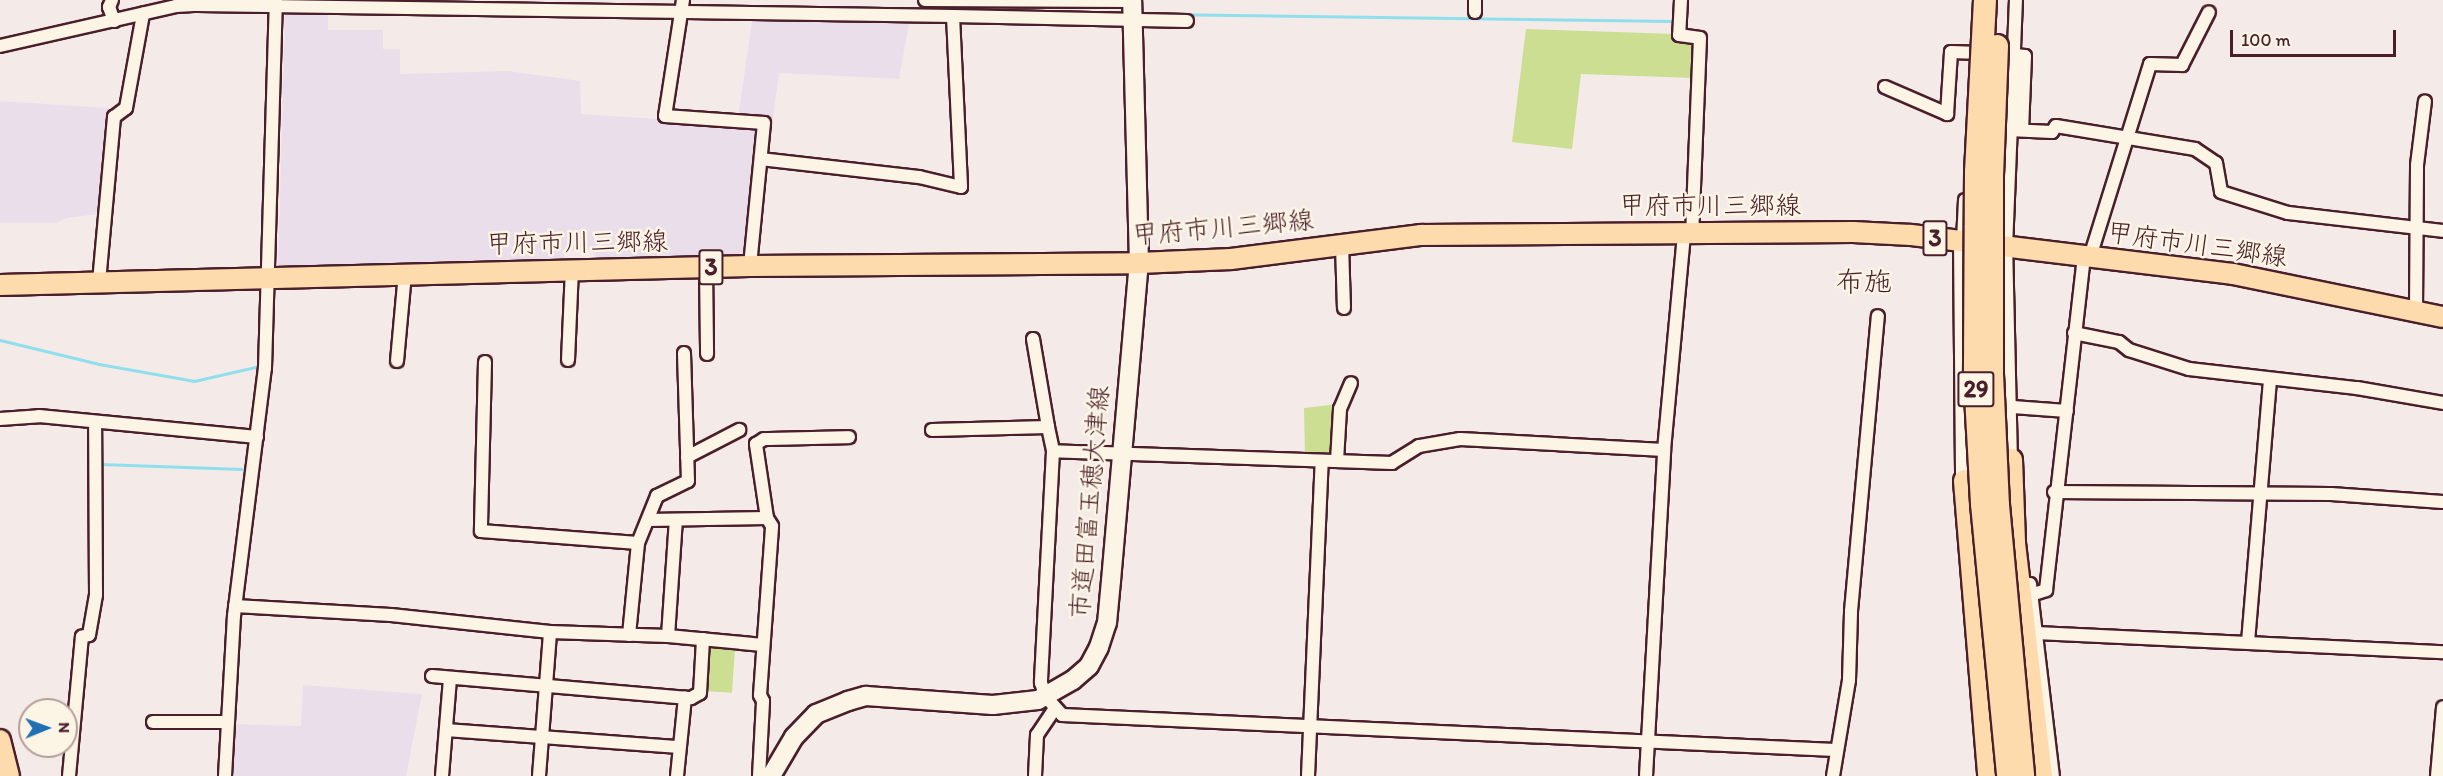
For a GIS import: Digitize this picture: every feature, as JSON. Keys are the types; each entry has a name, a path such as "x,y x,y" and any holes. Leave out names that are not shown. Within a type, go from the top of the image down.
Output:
{"highway":[{"name":"29","path":"1985,0 1976,172 1975,378 1985,546 2008,776"},
{"name":"29","path":"2001,0 1992,174 1992,385 1999,517 2023,776"},
{"path":"2011,460 2014,543 2041,776"},
{"path":"1965,481 1989,776"}],"main road":[{"name":"甲府市川三郷線","path":"0,285 750,266 1139,263 1231,260 1342,244 1454,234 1853,232 1963,241 2233,274 2443,317"},
{"path":"0,740 9,776"}],"street":[{"path":"1647,776 1664,450 1688,233 1700,38 1679,35 1681,0"},
{"path":"1976,0 1963,241 1962,405 1965,481 1964,533 1980,776"},
{"path":"2016,0 2013,55 2015,130 2006,248 2007,406 2011,460 2037,633 2053,776"},
{"path":"225,776 235,606 265,368 276,4"},
{"path":"0,46 112,12 143,14 198,5 927,6 1132,10 1187,21"},
{"path":"683,5 665,116 764,123 750,266"},
{"path":"927,6 953,16 1132,10"},
{"name":"市道田富玉穂大津線","path":"771,776 794,737 816,714 848,701 888,696 1015,705 1050,704 1089,666 1107,623 1120,453 1139,263 1132,10"},
{"path":"2031,595 2046,590 2054,492 2067,411 2074,333 2087,257 2150,64 2182,65 2209,12"},
{"path":"99,282 114,117 126,108 143,14"},
{"path":"762,159 919,177 961,188 953,16"},
{"path":"1885,87 1947,114 1951,52 2013,55"},
{"path":"2416,311 2417,165 2425,101"},
{"path":"2015,130 2052,132 2056,126 2195,149 2216,164 2221,192 2288,213 2417,231 2443,231"},
{"path":"1342,244 1344,308"},
{"path":"706,267 707,354"},
{"path":"568,360 572,270"},
{"path":"397,361 405,273"},
{"path":"1833,776 1835,750 1849,680 1851,611 1878,316"},
{"path":"2074,333 2119,342 2129,350 2189,369 2270,381 2357,388 2443,403"},
{"path":"1033,339 1053,451 1041,682 1050,704 1062,715 1835,750"},
{"path":"629,635 638,543 657,496 688,481 684,353"},
{"path":"485,363 481,531 638,543"},
{"path":"2248,642 2258,495 2270,381"},
{"path":"1337,461 1340,410 1352,383"},
{"path":"1962,405 2067,411"},
{"path":"0,419 39,416 257,437"},
{"path":"69,776 82,637 89,634 96,595 95,422"},
{"path":"932,430 1048,427"},
{"path":"687,457 740,430"},
{"path":"759,776 764,645 772,526 767,518 756,444 764,439 849,437"},
{"path":"1053,451 1392,464 1419,446 1460,439 1664,450"},
{"path":"1308,776 1322,461"},
{"path":"2054,492 2258,495 2443,502"},
{"path":"648,520 767,518"},
{"path":"668,636 676,520"},
{"path":"235,606 391,615 550,632 668,636 764,645"},
{"path":"539,776 550,632"},
{"path":"2037,633 2443,652"},
{"path":"432,676 685,697 699,693 703,639"},
{"path":"442,776 450,678"},
{"path":"677,776 685,697"},
{"path":"1035,776 1037,735 1050,704"},
{"path":"2436,776 2443,707"},
{"path":"153,722 228,722"},
{"path":"446,730 680,747"}],"shaded area":[{"path":"285,12 328,13 328,30 383,30 383,49 400,49 400,74 508,71 580,81 581,114 737,124 753,15 910,18 899,79 779,73 773,118 760,127 748,259 600,260 590,250 566,251 563,262 278,267"},
{"path":"0,101 109,108 99,214 66,218 57,223 0,223"},
{"path":"303,685 422,694 406,776 231,776 235,724 301,726"}],"green space":[{"path":"1526,29 1675,34 1675,40 1695,45 1694,78 1581,74 1572,149 1512,142"},
{"path":"1338,404 1331,455 1305,454 1304,408"},
{"path":"707,648 735,650 732,693 704,691"}],"waterway":[{"path":"165,2 175,0"},
{"path":"338,0 666,6"},
{"path":"1159,14 1673,21"},
{"path":"0,340 99,364 194,381 255,367"},
{"path":"100,464 242,469"}],"district":[{"name":"布施","path":"1864,281"}]}
